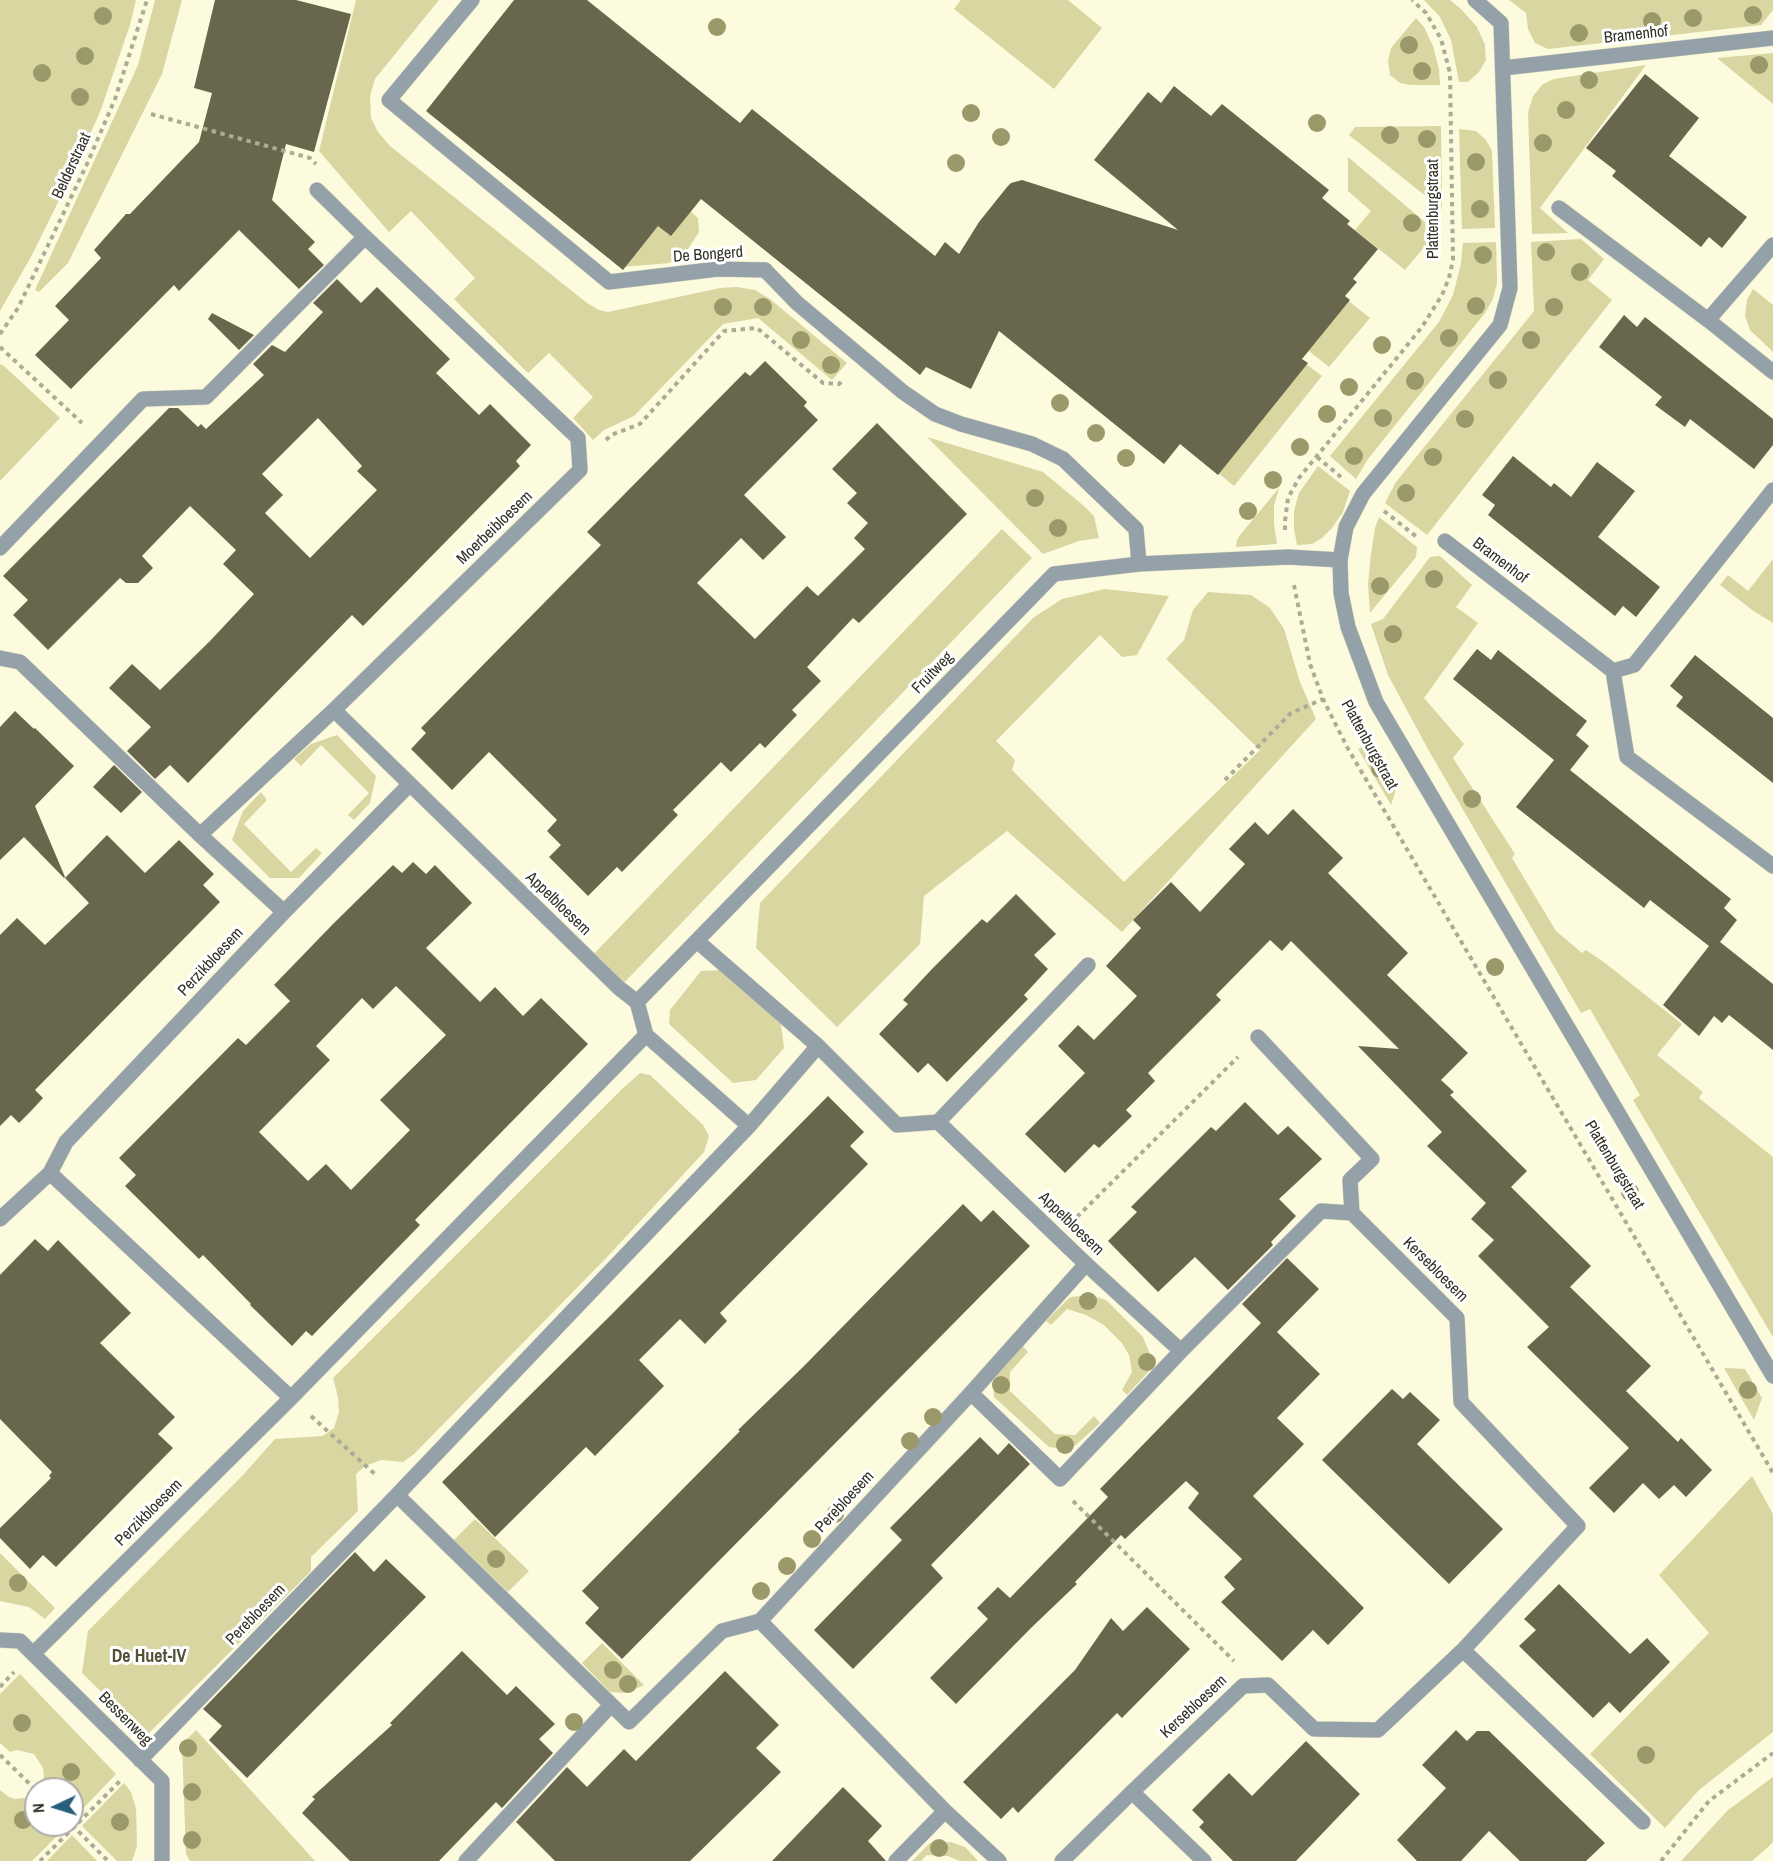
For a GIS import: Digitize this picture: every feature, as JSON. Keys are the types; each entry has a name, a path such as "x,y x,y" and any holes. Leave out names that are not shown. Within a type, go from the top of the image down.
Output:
{"street":[{"name":"De Bongerd","path":"472,0 389,99 609,282 718,269 765,270 797,303 903,392 935,414 961,424 1032,444 1063,459 1136,529 1139,564"},
{"name":"Plattenburgstraat","path":"1475,0 1501,22 1510,288 1500,325 1363,494 1346,527 1340,560 1341,593 1348,627 1376,702 1773,1376"},
{"name":"Bramenhof","path":"1503,68 1773,38"},
{"path":"317,190 578,438 579,452"},
{"path":"1559,208 1773,372"},
{"path":"0,548 143,399 206,397 365,237"},
{"path":"1708,320 1773,244"},
{"name":"Moerbeibloesem","path":"200,835 334,710 580,470 579,452"},
{"path":"1773,490 1634,665 1613,671 1627,758 1773,866"},
{"name":"Bramenhof","path":"1444,542 1613,671"},
{"name":"Fruitweg","path":"637,1002 1054,574 1139,564 1288,557 1340,560"},
{"path":"0,658 20,662 200,835 284,912"},
{"name":"Appelbloesem","path":"334,710 637,1002"},
{"name":"Perzikbloesem","path":"0,1219 50,1173 66,1142 284,912 410,784"},
{"path":"697,941 818,1046 897,1125 938,1122 1088,965"},
{"path":"637,1002 646,1035 749,1126"},
{"name":"Perzikbloesem","path":"33,1654 291,1398 646,1035"},
{"path":"971,1393 1060,1479 1182,1351 1321,1211 1352,1213 1350,1180 1372,1159 1258,1037"},
{"name":"Perebloesem","path":"140,1760 749,1126 818,1046"},
{"name":"Appelbloesem","path":"938,1122 1086,1264 1182,1351"},
{"path":"50,1173 291,1398"},
{"name":"Kersebloesem","path":"1062,1861 1243,1686 1268,1685 1314,1729 1378,1730 1463,1650 1578,1526 1461,1402 1457,1318 1352,1213"},
{"name":"Perebloesem","path":"760,1621 971,1393 1086,1264"},
{"path":"397,1495 629,1722 722,1631 760,1621 945,1811 999,1861"},
{"name":"Bessenweg","path":"0,1640 20,1641 162,1781 162,1861"},
{"path":"1463,1650 1643,1822"},
{"path":"466,1861 611,1705"},
{"path":"1132,1792 1204,1861"},
{"path":"896,1861 945,1811"}],"path":[{"name":"Belderstraat","path":"0,334 18,308 87,164 115,99 147,0"},
{"name":"Plattenburgstraat","path":"1412,0 1426,13 1441,39 1450,73 1454,260 1442,295 1422,327 1299,478 1288,498 1285,521 1288,557 1310,664 1323,699 1347,747 1773,1473"},
{"path":"151,114 310,158 330,180 317,190"},
{"path":"579,452 597,449 611,435 640,424 724,331 756,328 823,383 839,384 867,360"},
{"path":"0,347 102,442"},
{"path":"1363,494 1430,548 1444,542"},
{"path":"1225,780 1291,713 1323,699"},
{"path":"1057,1236 1258,1037"},
{"path":"291,1398 397,1495"},
{"path":"1060,1479 1060,1489 1252,1679 1254,1686"},
{"path":"1661,1861 1709,1801 1773,1753"},
{"path":"0,1755 24,1778"},
{"path":"84,1815 140,1760"},
{"path":"40,1861 63,1837"},
{"path":"84,1837 108,1861"}],"shaded area":[{"path":"0,0 136,0 130,25 100,112 32,255 0,311"},
{"path":"155,0 182,0 162,74 68,263 39,292 35,290 138,65"},
{"path":"356,0 439,0 375,79 370,96 371,118 378,132 390,146 587,303 608,312 720,288 737,287 755,290 770,299 847,363 832,380 758,318 723,324 634,416 604,430 593,440 573,418 593,397 549,353 528,373 454,299 475,278 411,211 389,232 319,151"},
{"path":"961,0 1068,0 1102,28 1054,89 954,9"},
{"path":"1424,0 1450,0 1477,27 1485,45 1486,60 1479,72 1468,82 1459,82 1451,40 1440,17"},
{"path":"1509,0 1773,0 1773,10 1761,25 1548,49 1535,43 1528,29 1526,13"},
{"path":"1416,18 1424,27 1433,46 1439,69 1440,85 1400,83 1390,75 1388,61 1391,48"},
{"path":"1773,53 1773,104 1717,58"},
{"path":"1646,65 1540,208 1568,233 1532,234 1528,112 1533,96 1543,84 1554,79"},
{"path":"1441,126 1442,209 1349,135 1355,127"},
{"path":"1459,129 1476,131 1486,140 1492,151 1495,228 1462,229"},
{"path":"1348,157 1425,222 1426,245 1405,270 1355,230 1371,211 1348,191"},
{"path":"676,199 698,218 699,232 686,252 669,263 623,267"},
{"path":"1581,239 1604,259 1588,280 1612,300 1427,535 1385,503 1389,495 1396,482 1534,311 1531,242"},
{"path":"1496,242 1497,283 1493,299 1485,313 1368,459 1356,479 1330,456 1439,322 1453,295 1461,263 1463,243"},
{"path":"1753,289 1773,305 1773,352 1750,330 1745,316 1747,300"},
{"path":"1346,299 1370,318 1329,367 1305,348"},
{"path":"0,364 60,418 0,481"},
{"path":"1306,364 1322,376 1234,486 1217,472"},
{"path":"927,437 1043,472 1094,516 1099,538 1079,541 1043,554"},
{"path":"1318,466 1350,491 1343,512 1332,528 1312,544 1297,545 1294,511 1299,493"},
{"path":"1279,488 1274,506 1277,544 1236,547 1240,535"},
{"path":"1379,517 1417,547 1416,557 1370,613 1368,584 1375,528"},
{"path":"1002,529 1032,558 619,988 589,959"},
{"path":"1440,556 1472,585 1456,607 1478,623 1424,698 1464,744 1453,758 1515,854 1512,858 1556,931 1582,953 1586,950 1605,963 1682,1024 1657,1055 1703,1092 1699,1098 1773,1157 1773,1337 1633,1100 1640,1095 1590,1009 1581,1013 1429,751 1388,675 1371,624 1383,619 1430,557"},
{"path":"1773,559 1773,623 1720,585 1728,575 1748,591"},
{"path":"1105,589 1169,596 1137,655 1122,657 1100,635 996,741 1015,760 1012,770 1124,882 1260,750 1166,659 1184,640 1193,610 1208,592 1251,595 1270,608 1284,629 1300,682 1316,719 1122,932 1007,831 924,896 920,944 837,1027 756,948 760,903 1033,618 1062,599"},
{"path":"337,735 376,776 370,803 354,820 348,815 369,793 321,745 301,766 294,759 311,744"},
{"path":"1365,746 1367,750 1380,754 1398,783 1391,805 1358,749"},
{"path":"261,792 267,800 244,824 291,872 316,848 322,853 299,878 270,878 232,840 243,811"},
{"path":"723,970 781,1024 784,1048 756,1080 733,1083 669,1024 670,1010 701,971"},
{"path":"640,1073 650,1075 703,1125 709,1136 704,1152 609,1255 414,1454 403,1462 381,1460 365,1466 356,1474 358,1511 311,1557 311,1571 146,1736 82,1673 88,1631 243,1475 275,1439 323,1436 334,1428 339,1412 333,1378"},
{"path":"1091,1295 1106,1300 1143,1337 1151,1357 1150,1370 1127,1395 1122,1390 1132,1372 1129,1355 1122,1343 1104,1325 1086,1315 1067,1309 1051,1325 1046,1321 1070,1297"},
{"path":"1023,1346 1028,1352 1010,1372 1010,1391 1055,1434 1075,1435 1094,1416 1100,1423 1076,1445 1063,1449 1049,1447 994,1397 993,1385 997,1371"},
{"path":"1724,1368 1745,1369 1762,1398 1754,1420"},
{"path":"1752,1476 1773,1514 1773,1732 1699,1790 1665,1828 1590,1754 1709,1633 1659,1575"},
{"path":"475,1519 529,1571 508,1592 454,1540"},
{"path":"0,1553 55,1608 45,1619 29,1607 0,1601"},
{"path":"602,1643 644,1685 627,1693 610,1692 582,1663"},
{"path":"20,1674 116,1774 84,1808 84,1777 44,1777 43,1768 34,1754 17,1750 10,1752 0,1743 0,1694"},
{"path":"196,1730 315,1861 190,1861 186,1854 182,1744"},
{"path":"1773,1777 1773,1842 1768,1847 1752,1861 1681,1861 1728,1810"},
{"path":"124,1783 131,1792 136,1808 137,1846 132,1861 117,1861 84,1828 84,1824"},
{"path":"0,1790 15,1799 24,1798 24,1837 56,1837 32,1861 0,1861"},
{"path":"70,1837 74,1837 97,1861 47,1861"},
{"path":"951,1842 965,1847 978,1861 960,1861 948,1856 927,1855 921,1861 912,1861 930,1843"}],"building":[{"path":"215,0 296,0 351,14 314,152 286,144 272,200 315,242 308,249 324,265 299,289 239,230 179,291 174,285 71,389 35,355 69,320 55,306 101,258 94,250 126,214 130,214 199,142 212,93 194,88"},
{"path":"514,0 587,0 740,123 752,109 935,256 945,242 959,254 979,222 1007,187 1011,183 1022,180 1178,230 1094,160 1148,92 1161,103 1174,86 1211,116 1222,104 1329,190 1322,198 1350,221 1347,224 1378,249 1353,279 1357,282 1345,296 1350,300 1302,359 1308,363 1218,475 1180,444 1164,464 999,331 971,389 926,367 920,375 701,199 671,236 658,226 623,270 426,111"},
{"path":"1645,74 1699,118 1669,156 1747,217 1722,248 1709,237 1701,247 1612,176 1616,171 1586,148"},
{"path":"337,279 361,303 377,287 450,359 436,373 479,415 490,404 531,445 516,461 520,466 363,626 352,615 188,783 170,765 155,779 127,751 151,727 109,688 132,664 160,690 254,594 223,564 236,550 190,506 142,556 153,568 138,583 126,583 120,578 48,650 13,615 28,600 3,576 169,408 178,408 198,427 201,424 206,429 264,375 253,364 272,345 285,352 323,312 313,303","holes":["318,418 362,466 357,471 377,490 310,558 265,513 283,495 262,474"]},
{"path":"212,313 254,335 239,350 208,319"},
{"path":"1624,315 1637,327 1645,317 1773,419 1773,445 1754,469 1690,419 1685,427 1655,405 1662,397 1599,347"},
{"path":"765,361 807,402 804,406 818,420 744,495 786,537 763,560 741,538 697,583 755,639 807,586 818,596 865,549 854,538 868,523 847,503 857,493 832,469 877,423 967,514 859,623 853,618 807,667 821,681 792,710 797,715 765,748 760,743 731,772 721,762 673,810 678,815 622,872 617,867 588,896 549,857 561,845 547,831 557,820 489,752 452,790 411,749 426,733 421,728 601,545 587,532 745,372 750,376"},
{"path":"1513,456 1551,487 1554,483 1571,497 1597,462 1635,491 1598,537 1660,587 1636,617 1623,606 1615,616 1488,515 1495,505 1482,495"},
{"path":"1477,649 1491,660 1498,650 1587,721 1576,735 1589,746 1570,770 1731,899 1724,908 1737,920 1720,942 1773,984 1773,1050 1729,1015 1722,1023 1714,1016 1699,1036 1663,1005 1709,946 1650,900 1644,908 1516,807 1554,760 1453,679"},
{"path":"1695,655 1773,718 1773,783 1676,706 1683,697 1670,686"},
{"path":"15,711 74,766 35,806 64,878 24,837 0,860 0,727"},
{"path":"114,765 142,792 121,813 93,787"},
{"path":"1293,809 1343,858 1328,873 1408,953 1387,975 1468,1053 1441,1080 1454,1092 1450,1095 1527,1171 1511,1187 1591,1266 1570,1287 1651,1366 1626,1391 1678,1442 1681,1438 1712,1470 1686,1497 1674,1485 1659,1499 1643,1483 1614,1513 1589,1488 1629,1448 1527,1347 1549,1327 1478,1256 1494,1240 1471,1219 1486,1203 1427,1146 1442,1132 1358,1046 1399,1049 1291,941 1282,951 1270,940 1216,995 1221,1000 1148,1073 1155,1081 1126,1110 1132,1116 1099,1148 1094,1144 1065,1173 1025,1134 1085,1073 1058,1046 1078,1025 1094,1040 1137,996 1106,966 1141,928 1133,920 1171,882 1200,912 1245,864 1229,849 1255,822 1268,835"},
{"path":"107,835 145,873 179,840 214,874 203,885 220,902 35,1090 43,1098 31,1111 19,1123 11,1115 0,1126 0,935 17,918 45,945 89,903 65,878"},
{"path":"413,862 426,874 435,865 472,903 426,948 480,1002 495,987 523,1016 541,998 588,1044 415,1220 420,1225 312,1336 306,1331 292,1346 203,1255 199,1259 125,1186 136,1175 119,1158 238,1038 246,1045 290,1001 274,985 333,924 393,865 402,873","holes":["396,986 446,1035 380,1100 410,1130 351,1190 326,1164 308,1181 259,1132 330,1060 316,1046 362,998 373,1009"]},
{"path":"1016,894 1056,934 1034,955 1048,969 1024,995 1028,999 947,1082 928,1063 918,1073 879,1034 908,1004 903,1000 932,969 982,919 987,923"},
{"path":"828,1096 864,1132 850,1146 868,1164 720,1313 727,1321 705,1344 680,1319 639,1360 664,1386 595,1456 586,1447 495,1537 442,1482"},
{"path":"1245,1102 1278,1135 1288,1126 1322,1159 1279,1199 1296,1216 1271,1242 1273,1245 1228,1290 1195,1257 1158,1292 1108,1241 1137,1212 1131,1207 1211,1127 1216,1131"},
{"path":"963,1204 981,1222 993,1210 1030,1246 622,1659 585,1623 599,1608 582,1591"},
{"path":"35,1239 48,1251 58,1240 131,1313 100,1343 175,1417 158,1434 173,1448 56,1567 43,1555 30,1569 0,1538 0,1528 51,1478 49,1476 52,1472 0,1419 0,1275"},
{"path":"1287,1258 1319,1289 1277,1332 1320,1374 1277,1418 1304,1444 1253,1496 1364,1608 1328,1645 1313,1630 1282,1661 1221,1602 1235,1589 1224,1577 1242,1559 1188,1508 1199,1493 1186,1481 1125,1539 1121,1535 1075,1582 1077,1584 956,1704 930,1678 988,1619 977,1608 998,1587 1010,1598 1108,1497 1100,1489 1261,1323 1242,1304"},
{"path":"1392,1389 1403,1399 1410,1392 1440,1420 1417,1444 1503,1529 1449,1584 1322,1460"},
{"path":"980,1437 998,1455 1009,1443 1030,1464 931,1565 943,1578 853,1669 814,1630 902,1540 890,1528"},
{"path":"355,1552 374,1572 386,1559 426,1597 247,1778 209,1740 222,1726 203,1709"},
{"path":"1559,1584 1630,1654 1647,1638 1670,1662 1620,1713 1609,1702 1593,1718 1519,1646 1536,1630 1524,1619"},
{"path":"1147,1607 1190,1649 1122,1718 1117,1713 1018,1813 1013,1807 1001,1819 963,1782 1075,1670 1111,1618 1123,1631"},
{"path":"462,1651 507,1695 516,1686 555,1724 539,1739 553,1753 502,1808 496,1802 439,1861 350,1861 302,1813 315,1799 312,1797 392,1725 390,1723"},
{"path":"725,1671 779,1725 756,1748 781,1772 690,1861 555,1861 516,1822 567,1767 587,1787 624,1749 636,1761"},
{"path":"1456,1730 1467,1741 1477,1731 1489,1731 1605,1843 1586,1861 1520,1861 1489,1831 1461,1861 1417,1861 1397,1840 1446,1788 1422,1765"},
{"path":"1306,1741 1360,1794 1296,1861 1233,1861 1199,1827 1204,1822 1192,1810 1229,1773 1252,1796"},
{"path":"843,1787 882,1826 868,1841 886,1861 772,1861"}],"district":[{"name":"De Huet-IV","path":"149,1657"}]}
